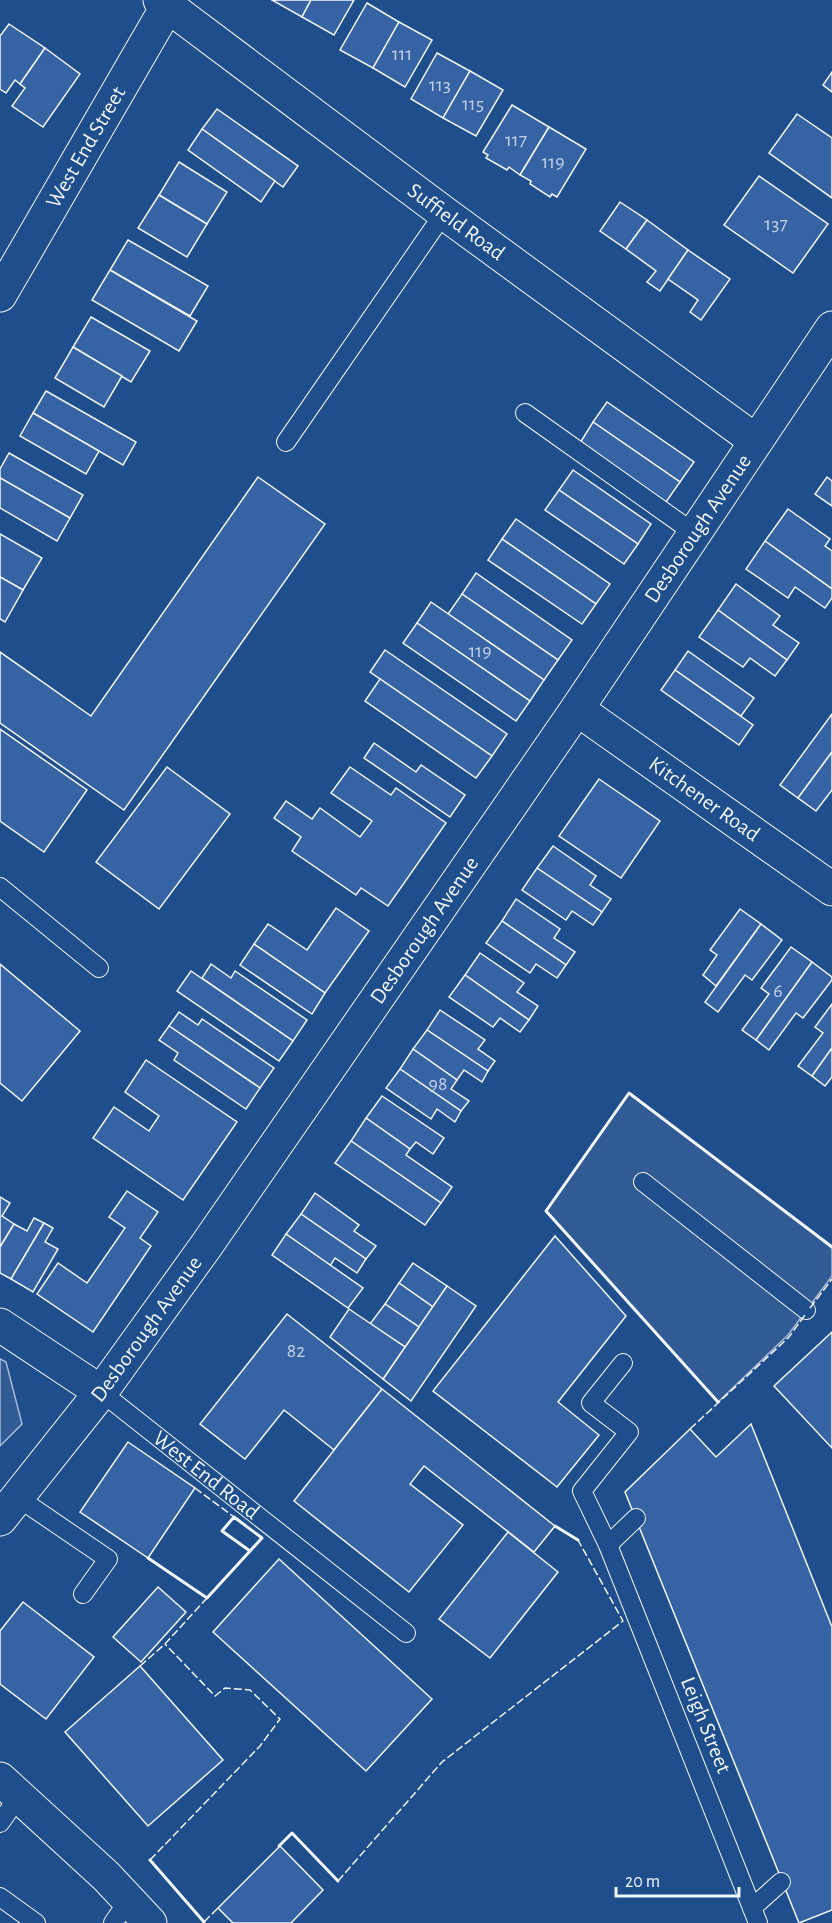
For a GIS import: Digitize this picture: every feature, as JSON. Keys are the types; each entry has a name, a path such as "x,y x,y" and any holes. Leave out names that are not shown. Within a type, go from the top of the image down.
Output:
{"street":[{"name":"Suffield Road","path":"167,2 444,213 756,441"},
{"name":"West End Street","path":"0,296 167,2"},
{"name":"Desborough Avenue","path":"9,1508 101,1392 210,1240 577,709 832,328"},
{"name":"Kitchener Road","path":"577,709 832,889"},
{"name":"West End Road","path":"0,1325 101,1392"},
{"path":"9,1788 106,1876 131,1916"}],"lane":[{"path":"286,442 444,213"},
{"path":"525,413 694,532"},
{"path":"0,887 99,968"},
{"path":"643,1182 806,1310"},
{"name":"Leigh Street","path":"623,1363 591,1403 628,1432 582,1491 608,1545 755,1916"},
{"name":"West End Road","path":"101,1392 406,1633"},
{"path":"9,1508 108,1559 83,1594"},
{"path":"608,1545 636,1518"},
{"path":"0,1823 9,1788"},
{"path":"755,1916 781,1882"},
{"path":"0,1897 36,1923"}],"shaded area":[{"path":"629,1093 832,1247 832,1276 788,1335 718,1402 546,1211"},
{"path":"0,1359 6,1362 22,1424 0,1446"}],"building":[{"path":"272,0 311,0 302,17"},
{"path":"311,0 354,0 334,35 302,17"},
{"path":"367,3 399,22 373,68 340,50"},
{"path":"399,22 432,40 405,87 373,68"},
{"path":"9,24 45,48 20,84 15,80 6,93 0,89 0,36"},
{"path":"45,48 80,74 43,127 12,106 25,88 20,84"},
{"path":"437,53 470,71 443,118 411,99"},
{"path":"470,71 503,90 476,136 443,118"},
{"path":"832,72 832,92 823,85"},
{"path":"512,105 549,127 520,175 509,167 507,170 486,158 488,155 483,152"},
{"path":"217,109 298,166 283,187 202,129"},
{"path":"797,114 832,138 832,198 769,153"},
{"path":"549,127 586,149 557,197 552,194 550,197 520,175"},
{"path":"202,129 275,181 261,202 188,150"},
{"path":"179,162 227,192 207,224 159,195"},
{"path":"759,176 828,224 793,273 724,225"},
{"path":"159,195 207,224 187,257 138,228"},
{"path":"620,202 647,220 626,249 600,231"},
{"path":"647,220 688,250 660,291 647,282 656,271 626,249"},
{"path":"128,240 208,286 190,316 110,270"},
{"path":"688,250 730,279 701,320 690,312 698,300 668,279"},
{"path":"110,270 197,321 179,351 92,300"},
{"path":"91,317 150,351 131,382 73,347"},
{"path":"73,347 122,376 104,407 55,378"},
{"path":"46,391 136,442 123,465 33,413"},
{"path":"607,402 694,462 680,482 593,422"},
{"path":"33,413 99,451 86,474 20,436"},
{"path":"593,422 680,482 666,502 580,443"},
{"path":"9,453 83,495 70,518 0,478 0,469"},
{"path":"573,470 651,524 638,544 559,490"},
{"path":"258,477 325,524 124,810 0,723 0,652 91,716"},
{"path":"827,477 832,481 832,506 815,494"},
{"path":"0,478 70,518 57,541 0,508"},
{"path":"559,490 638,544 624,564 545,510"},
{"path":"788,509 830,539 825,546 832,551 832,589 765,541"},
{"path":"516,519 610,584 596,604 502,539"},
{"path":"0,534 42,558 23,590 0,577"},
{"path":"502,539 596,604 582,624 488,560"},
{"path":"765,541 832,589 832,598 825,608 795,587 788,598 746,569"},
{"path":"476,573 572,640 558,660 462,594"},
{"path":"0,577 23,590 5,622 0,619"},
{"path":"736,584 780,616 773,625 799,643 787,660 718,610"},
{"path":"462,594 558,660 544,680 448,614"},
{"path":"431,602 544,680 530,701 417,623"},
{"path":"718,610 787,660 775,676 750,658 743,667 699,637"},
{"path":"417,623 530,701 516,721 403,643"},
{"path":"385,650 507,734 492,756 370,672"},
{"path":"688,651 754,698 741,716 675,670"},
{"path":"675,670 753,725 739,745 661,690"},
{"path":"380,679 492,756 476,778 365,701"},
{"path":"832,714 832,752 798,798 780,785"},
{"path":"0,729 87,790 44,852 0,821"},
{"path":"374,743 416,772 421,765 465,795 450,817 364,758"},
{"path":"832,752 832,790 816,811 798,798"},
{"path":"167,767 230,814 159,909 96,862"},
{"path":"350,767 391,795 396,788 446,823 388,906 361,888 356,895 292,851 301,837 274,818 286,801 312,819 320,808 360,837 372,821 331,793"},
{"path":"599,779 660,821 621,878 559,836"},
{"path":"553,846 596,876 590,885 611,899 602,912 537,868"},
{"path":"537,868 602,912 593,925 572,911 566,920 522,890"},
{"path":"516,899 560,929 554,938 575,952 566,965 502,921"},
{"path":"336,908 369,931 325,993 254,944 268,924 307,950"},
{"path":"740,909 761,924 716,986 703,975 717,955 710,950"},
{"path":"502,921 566,965 557,978 536,964 530,973 486,943"},
{"path":"761,924 782,940 752,980 745,975 718,1012 705,1002"},
{"path":"254,944 325,993 312,1014 240,965"},
{"path":"791,947 812,962 756,1040 742,1030 769,994 761,988"},
{"path":"480,953 524,983 517,992 538,1006 529,1020 465,975"},
{"path":"812,962 832,977 832,980 803,1018 796,1013 769,1050 756,1040"},
{"path":"0,964 80,1031 22,1101 0,1083"},
{"path":"211,964 231,978 235,971 307,1020 293,1041 202,978"},
{"path":"191,971 293,1041 279,1061 177,991"},
{"path":"465,975 529,1020 520,1032 500,1018 493,1027 449,997"},
{"path":"832,1004 832,1048 812,1076 798,1066 823,1033 815,1027"},
{"path":"440,1010 485,1040 478,1049 495,1061 488,1071 427,1030"},
{"path":"179,1012 198,1025 202,1019 274,1068 260,1088 169,1026"},
{"path":"169,1026 260,1088 246,1109 174,1060 178,1053 159,1040"},
{"path":"427,1030 488,1071 482,1082 464,1070 457,1080 413,1049"},
{"path":"832,1048 832,1077 825,1086 812,1076"},
{"path":"413,1049 457,1080 451,1089 469,1101 461,1111 400,1069"},
{"path":"146,1060 237,1122 183,1200 93,1138 114,1107 149,1131 159,1116 125,1092"},
{"path":"400,1069 461,1111 455,1122 437,1109 431,1119 386,1088"},
{"path":"382,1096 444,1138 433,1154 416,1142 410,1149 366,1118"},
{"path":"366,1118 410,1149 406,1155 452,1187 441,1203 351,1141"},
{"path":"351,1141 441,1203 425,1225 335,1163"},
{"path":"127,1191 158,1212 140,1238 151,1246 93,1332 37,1294 58,1263 87,1283 125,1228 109,1217"},
{"path":"315,1193 359,1225 354,1231 376,1246 366,1259 301,1214"},
{"path":"0,1197 10,1203 2,1216 14,1224 0,1247"},
{"path":"301,1214 366,1259 357,1273 335,1258 330,1266 286,1234"},
{"path":"34,1218 44,1223 11,1279 0,1273 0,1247 14,1224 27,1231"},
{"path":"44,1223 53,1228 45,1242 58,1249 33,1292 11,1279"},
{"path":"286,1234 363,1288 348,1308 272,1255"},
{"path":"555,1236 626,1316 558,1402 599,1435 557,1487 433,1391"},
{"path":"413,1263 447,1286 433,1307 399,1283"},
{"path":"399,1283 433,1307 419,1327 385,1304"},
{"path":"447,1286 476,1306 411,1401 383,1379"},
{"path":"385,1304 419,1327 405,1347 370,1324"},
{"path":"349,1309 405,1347 383,1379 330,1337"},
{"path":"287,1314 382,1389 334,1450 284,1410 245,1459 200,1424"},
{"path":"832,1332 832,1448 774,1386"},
{"path":"382,1389 555,1526 534,1552 424,1466 410,1484 463,1525 409,1592 294,1501"},
{"path":"751,1424 832,1627 832,1910 799,1923 625,1492 690,1429 716,1457"},
{"path":"128,1442 195,1488 148,1558 80,1512"},
{"path":"508,1532 558,1572 490,1658 439,1619"},
{"path":"279,1559 432,1699 366,1771 213,1632"},
{"path":"158,1587 186,1612 141,1662 113,1637"},
{"path":"23,1602 94,1657 46,1719 0,1684 0,1631"},
{"path":"140,1666 223,1760 148,1826 65,1732"},
{"path":"280,1846 323,1890 291,1923 233,1923 218,1908"}],"fence":[{"path":"810,1308 832,1279"},
{"path":"690,1429 789,1337 805,1315"},
{"path":"195,1488 234,1517"},
{"path":"338,1881 442,1762 623,1621 578,1540"},
{"path":"140,1666 165,1644 207,1598"},
{"path":"150,1860 260,1746 280,1719 250,1690 225,1688 215,1696 165,1644"},
{"path":"204,1922 218,1908"}],"wall":[{"path":"718,1402 546,1211 629,1093 832,1247"},
{"path":"234,1517 262,1538 250,1551 222,1531 234,1517"},
{"path":"555,1526 578,1540"},
{"path":"148,1558 207,1598 250,1551"},
{"path":"279,1846 292,1833 338,1881"},
{"path":"150,1860 204,1922"}]}
